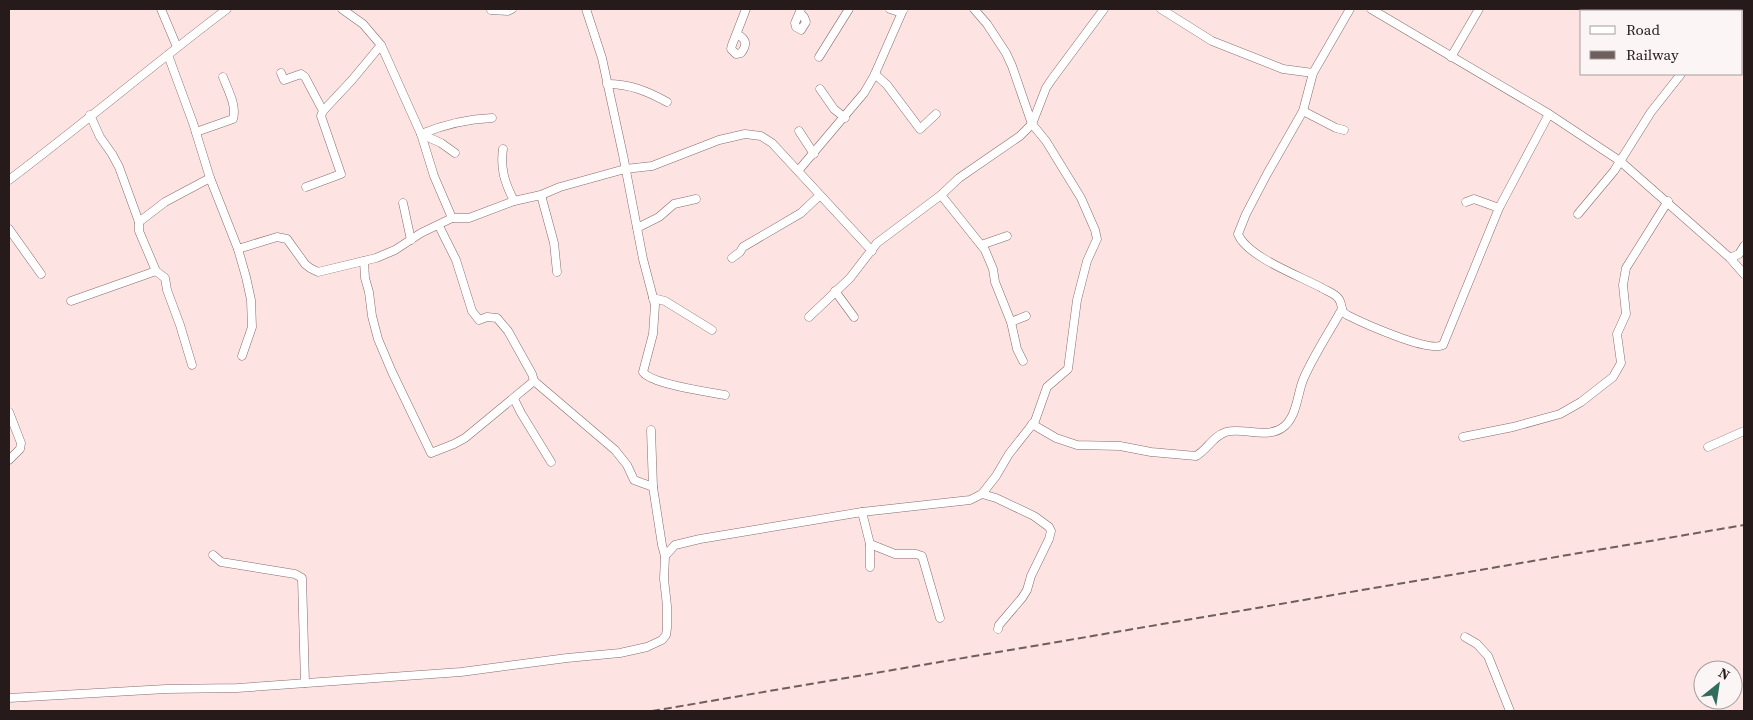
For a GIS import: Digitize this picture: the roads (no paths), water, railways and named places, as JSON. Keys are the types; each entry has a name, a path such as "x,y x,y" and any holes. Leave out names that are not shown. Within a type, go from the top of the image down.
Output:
{"street":[{"path":"161,9 178,47"},
{"path":"9,180 227,9"},
{"path":"342,9 362,24 381,45 421,134 434,176 452,218"},
{"path":"491,10 508,11 512,9"},
{"path":"586,9 602,58 648,280 655,305 652,334 643,372 646,377 682,388 725,395"},
{"path":"737,34 746,9"},
{"path":"819,57 849,9"},
{"path":"890,9 896,11 903,9"},
{"path":"798,171 864,94 875,74 903,9"},
{"path":"665,556 670,549 681,543 862,512 970,500 982,494 996,476 1009,454 1032,424 1047,388 1068,369 1078,300 1087,261 1096,239 1081,198 1046,141 1032,124 1006,53 987,24 974,9"},
{"path":"809,316 854,274 877,243 941,195 959,178 1020,136 1032,124 1046,88 1104,9"},
{"path":"1161,9 1187,24 1199,34 1219,44 1283,69 1313,73"},
{"path":"1350,9 1313,73 1303,111 1246,214 1238,234 1242,243 1283,270 1335,295 1341,304 1343,312 1354,318 1398,337 1436,348 1443,345 1499,208 1549,114"},
{"path":"1371,9 1549,114 1620,161 1730,258 1744,274"},
{"path":"1451,57 1479,9"},
{"path":"323,111 381,45"},
{"path":"168,55 196,132 210,178 238,249 246,277 252,327 242,356"},
{"path":"281,73 284,80 301,74 305,77 323,111 322,116 341,174 306,187"},
{"path":"875,74 887,85 920,129 936,114"},
{"path":"1578,214 1603,185 1652,112 1680,75"},
{"path":"196,132 233,119 235,113 223,77"},
{"path":"607,84 623,84 638,87 667,102"},
{"path":"820,89 834,109 845,118"},
{"path":"1303,111 1336,128 1344,130"},
{"path":"90,115 100,138 112,154 119,168 139,222 139,231 156,271 165,278 167,290 192,365"},
{"path":"421,134 455,124 492,118"},
{"path":"799,131 814,154"},
{"path":"421,134 455,152"},
{"path":"238,249 277,237 287,239 305,264 318,272 376,258 395,250 420,233 439,226 452,218 469,218 514,201 541,195 625,169 652,166 719,140 745,134 761,136 772,143 872,251"},
{"path":"503,149 501,163 505,183 514,201"},
{"path":"139,222 165,202 210,178"},
{"path":"541,195 554,243 558,272"},
{"path":"732,258 743,247 801,213 820,195"},
{"path":"941,195 985,250 1023,361"},
{"path":"1466,202 1474,199 1499,208"},
{"path":"637,228 659,218 674,204 696,200"},
{"path":"1463,437 1513,427 1560,414 1602,387 1612,377 1621,363 1617,334 1626,314 1623,285 1626,268 1668,202"},
{"path":"403,203 411,240"},
{"path":"439,226 456,260 472,311 479,320 488,316 497,318 508,331 532,374 534,382 615,450 627,465 634,480 653,487"},
{"path":"9,229 41,274"},
{"path":"981,245 1007,236"},
{"path":"1730,258 1739,254 1744,246"},
{"path":"364,261 365,278 370,292 372,316 378,339 431,453 460,441 534,382"},
{"path":"70,301 156,271"},
{"path":"835,291 854,317"},
{"path":"653,298 665,301 712,330"},
{"path":"1032,424 1056,438 1077,445 1120,446 1151,452 1196,456 1224,433 1231,431 1272,433 1282,428 1288,422 1303,378 1342,310"},
{"path":"1011,322 1026,316"},
{"path":"514,399 551,462"},
{"path":"9,412 21,443 20,449 9,460"},
{"path":"9,698 166,689 237,688 461,672 620,653 647,647 662,640 666,635 667,606 664,579 665,556 653,487 651,430"},
{"path":"1708,447 1744,431"},
{"path":"982,494 996,498 1034,516 1049,527 1051,531 1031,576 1027,590 999,625 998,629"},
{"path":"862,512 870,544 870,567"},
{"path":"870,544 895,554 916,554 922,556 940,618"},
{"path":"213,555 221,562 295,574 302,578 305,683"},
{"path":"1465,637 1484,650 1488,656 1510,711"}],"railway":[{"path":"652,711 1744,525"}]}
